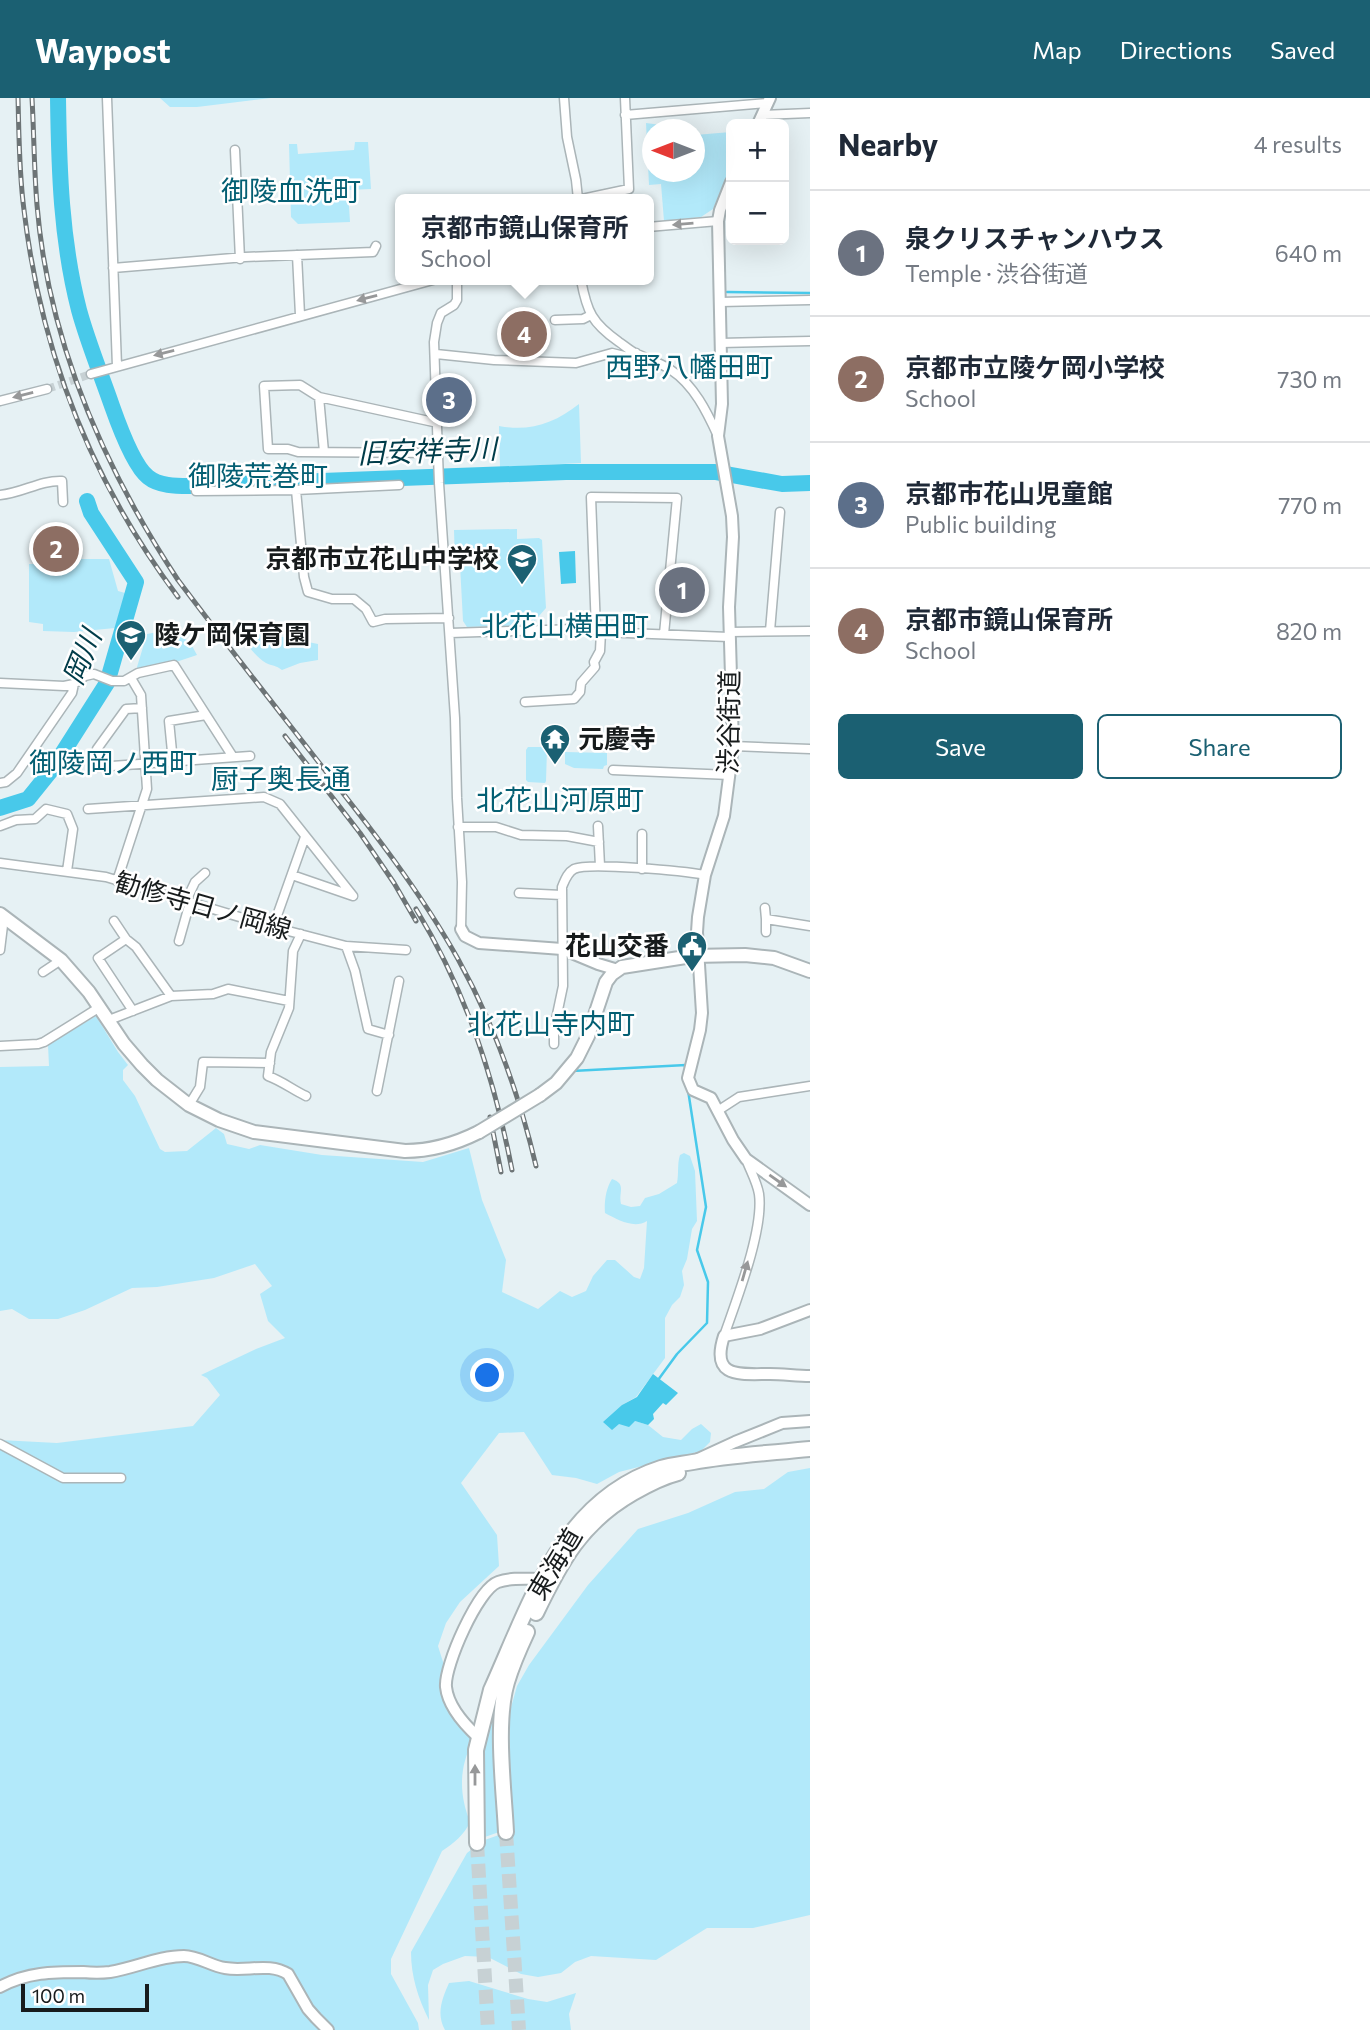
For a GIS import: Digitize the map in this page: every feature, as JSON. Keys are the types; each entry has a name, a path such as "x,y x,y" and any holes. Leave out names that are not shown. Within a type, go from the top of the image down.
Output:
{"highway":[{"name":"東海道","path":"477,1843 475,1781 478,1737 491,1690 555,1553 570,1532 589,1511 608,1496 640,1477 663,1468 692,1462 810,1449"},
{"name":"東海道","path":"506,1832 502,1732 507,1683 551,1582 572,1546 612,1505 668,1476 707,1467 810,1458"}],"main road":[{"path":"760,119 769,101"},
{"name":"渋谷街道","path":"726,195 718,221 722,404 718,436 733,537 729,634 733,746 724,816 705,875 698,925 702,1013 688,1078 693,1090 711,1098 746,1159 810,1205"},
{"path":"2,915 61,960 79,979 124,1044 142,1065 189,1105 219,1120 254,1132 405,1151 446,1146 479,1132 556,1083 577,1058 588,1036 606,982 618,970 638,963 692,956 745,955 766,957 810,971"},
{"path":"461,929 465,936 486,944 562,949 618,970"},
{"path":"810,1310 760,1329 724,1336 720,1349 723,1365 731,1373 810,1377"},
{"path":"692,1462 782,1423 810,1421"},
{"path":"741,1440 739,1448 743,1456"},
{"path":"478,1737 465,1724 448,1697 447,1672 453,1654 471,1614 489,1588 497,1582 542,1579"},
{"path":"0,1987 24,1976 65,1972 107,1973 159,1960 191,1956 222,1968 281,1970 288,1975 316,2018 328,2030"}],"street":[{"path":"107,98 117,366"},
{"path":"564,98 566,137 579,194"},
{"path":"604,194 629,189 625,98"},
{"path":"625,114 769,101"},
{"path":"767,119 810,113"},
{"path":"235,150 240,258"},
{"path":"654,227 718,221"},
{"path":"113,268 240,258 373,252 376,246"},
{"path":"297,256 300,315"},
{"path":"96,372 414,285"},
{"path":"457,285 457,300 454,305 443,310 437,323 434,342 439,482 450,634 462,883 461,929"},
{"path":"582,285 594,322 636,354 670,369 679,376 695,393 718,436"},
{"path":"720,302 810,300"},
{"path":"555,320 583,319 591,315"},
{"path":"720,343 810,341"},
{"path":"436,354 495,360 576,363 612,353 628,357 636,354"},
{"path":"438,423 319,397 300,385 264,386 268,449 438,453"},
{"path":"0,401 47,390"},
{"path":"319,397 324,452"},
{"path":"0,495 26,490 47,480 62,481 63,502"},
{"path":"196,491 399,485"},
{"path":"296,490 304,577 308,592 332,599 354,599 366,609 373,622 385,619 449,618"},
{"path":"525,702 574,699 580,692 581,683 595,667 594,662 600,651 591,497 677,498 664,634"},
{"path":"770,631 780,512"},
{"path":"450,634 576,629 664,634 810,631"},
{"path":"0,683 64,686 94,674 112,681 124,681 138,673 174,665 233,757"},
{"path":"117,880 147,789 141,695 131,678"},
{"path":"0,783 6,782 17,773 72,693 74,684"},
{"path":"142,708 126,709 97,749 98,767 250,756"},
{"path":"173,762 169,721 206,715"},
{"path":"733,746 810,749"},
{"path":"613,770 730,775"},
{"path":"89,810 264,797 280,804 353,896 292,875"},
{"path":"0,825 16,820 35,819 46,809 68,814 73,829 67,872"},
{"path":"598,826 600,866"},
{"path":"458,827 496,827 522,835 567,836 599,842"},
{"path":"642,834 642,869"},
{"path":"273,927 305,837"},
{"name":"勧修寺日ノ岡線","path":"0,863 117,880 346,946 406,950"},
{"path":"554,1044 554,1029 563,986 562,887 566,877 573,870 582,867 600,866 705,875"},
{"path":"179,941 195,882 205,873"},
{"path":"519,893 562,895"},
{"path":"765,908 766,932"},
{"path":"0,950 2,915"},
{"path":"765,919 810,926"},
{"path":"114,922 126,939 136,947 171,996"},
{"path":"301,934 293,951 289,1008 271,1052 268,1076 306,1096"},
{"path":"126,939 98,958 133,1011"},
{"path":"346,946 355,971 368,1029 388,1035"},
{"path":"43,972 61,960"},
{"path":"377,1091 399,981"},
{"path":"108,1020 171,996 213,994 228,989 289,1001"},
{"path":"0,1046 44,1042 100,1007"},
{"path":"189,1105 200,1087 203,1062 270,1063"},
{"path":"719,1110 739,1097 810,1086"},
{"path":"724,1336 746,1269 758,1220 759,1195 746,1159"},
{"path":"0,1444 63,1478 121,1478"}],"shaded area":[{"path":"160,98 271,98 197,107 170,107"},
{"path":"726,132 726,178 713,209 701,217 664,221 661,184 649,185 649,182 705,182 705,134"},
{"path":"355,142 368,142 371,189 348,190 350,222 298,224 291,217 289,144 297,144 298,154 354,150"},
{"path":"579,404 581,463 500,467 499,426 532,427 551,421"},
{"path":"517,529 517,539 542,540 546,608 531,625 467,627 463,621 460,565 455,565 454,530"},
{"path":"57,559 109,559 118,591 125,593 115,628 74,632 43,631 43,624 29,622 29,564"},
{"path":"174,629 191,644 197,655 158,668 138,670 147,634"},
{"path":"243,629 318,644 318,660 282,670 266,663 254,653 238,632"},
{"path":"528,747 547,749 545,783 526,780"},
{"path":"565,752 607,753 607,765 603,769 574,768 565,764"},
{"path":"96,1016 128,1065 123,1070 123,1080 135,1096 160,1149 165,1152 187,1151 216,1128 224,1134 227,1144 249,1149 260,1145 322,1155 423,1162 469,1148 482,1200 506,1260 502,1292 538,1309 560,1291 572,1297 586,1291 593,1276 607,1260 615,1260 640,1279 644,1268 647,1221 631,1224 605,1213 606,1195 612,1179 621,1186 621,1204 631,1207 640,1206 645,1198 659,1194 677,1183 680,1155 684,1153 690,1156 695,1171 697,1221 692,1229 682,1271 684,1285 680,1297 665,1318 665,1358 636,1397 622,1405 618,1424 635,1421 648,1425 663,1437 681,1440 701,1424 711,1433 710,1442 701,1451 619,1472 597,1484 552,1475 524,1432 499,1433 461,1483 497,1535 499,1566 460,1602 446,1623 438,1646 458,1710 472,1742 462,1782 470,1822 465,1831 442,1851 391,1959 391,1974 418,2023 419,2030 0,2030 0,1440 57,1443 193,1426 220,1395 207,1378 201,1375 285,1338 268,1321 260,1294 272,1286 255,1264 214,1278 132,1288 85,1310 58,1319 29,1319 12,1309 0,1311 0,1067 49,1066 48,1045"},
{"path":"810,1468 810,1915 753,1928 707,1928 656,1960 591,1956 575,1962 561,1973 538,1977 521,1974 488,1957 465,1956 433,1970 428,1985 429,2020 416,1987 411,1952 467,1853 482,1841 513,1830 508,1718 517,1686 529,1665 588,1585 638,1529 688,1513 735,1492 764,1489 788,1472"},
{"path":"497,1691 502,1831 482,1838 483,1742"},
{"path":"469,1981 547,2002 576,1993 569,2014 571,2030 445,2030 440,2012 449,1983"}],"water":[{"path":"575,551 576,583 561,584 559,552"},
{"path":"653,1374 678,1393 666,1405 663,1403 648,1425 635,1421 629,1427 619,1424 612,1430 603,1422 622,1405 637,1397"}],"waterway":[{"name":"旧安祥寺川","path":"58,98 60,178 65,231 79,310 122,433 137,464 152,480 168,485 189,486 566,472 715,472 782,484 810,483"},
{"path":"727,292 810,293"},
{"name":"岡川","path":"0,808 28,799 53,768 107,683 136,582 91,513 87,501"},
{"path":"572,1071 686,1065 685,1067"},
{"path":"658,1380 677,1354 707,1323 708,1282 697,1250 706,1207 688,1090"}],"tunnel":[{"path":"47,389 91,374"},
{"path":"506,1832 519,2030"},
{"path":"477,1843 488,2030"}],"railway":[{"path":"18,98 24,210 43,315 57,365 96,462 147,553 178,597"},
{"path":"32,98 37,205 53,305 84,401 104,448 126,493 178,580 377,838 412,885 443,934 471,984 494,1034 522,1112 536,1166"},
{"path":"285,736 360,833 416,921"},
{"path":"416,909 450,971 476,1035 505,1135 512,1170"},
{"path":"490,1117 501,1172"}],"place":[{"name":"京都市鏡山保育所","path":"524,334"},
{"name":"京都市花山児童館","path":"449,400"},
{"name":"京都市立陵ケ岡小学校","path":"56,549"},
{"name":"京都市立花山中学校","path":"522,586"},
{"name":"泉クリスチャンハウス","path":"682,590"},
{"name":"陵ケ岡保育園","path":"131,662"},
{"name":"元慶寺","path":"555,766"},
{"name":"花山交番","path":"692,973"}],"district":[{"name":"御陵血洗町","path":"291,191"},
{"name":"西野八幡田町","path":"689,367"},
{"name":"御陵荒巻町","path":"258,476"},
{"name":"北花山横田町","path":"565,626"},
{"name":"御陵岡ノ西町","path":"113,763"},
{"name":"厨子奥長通","path":"281,779"},
{"name":"北花山河原町","path":"560,800"},
{"name":"北花山寺内町","path":"551,1024"}]}
